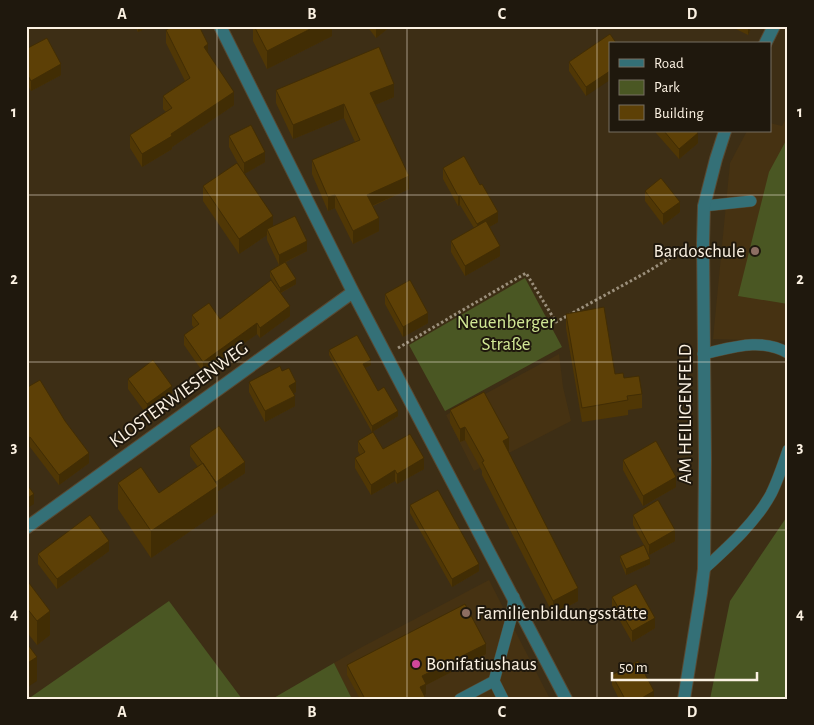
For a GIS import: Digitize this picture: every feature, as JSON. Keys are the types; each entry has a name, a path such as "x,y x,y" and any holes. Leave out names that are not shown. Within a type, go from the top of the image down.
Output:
{"street":[{"path":"220,26 353,292 566,699"},
{"path":"766,42 774,26"},
{"name":"AM HEILIGENFELD","path":"684,699 704,568 704,206 725,132"},
{"name":"KLOSTERWIESENWEG","path":"26,528 353,292"}],"lane":[{"path":"704,206 750,201"},
{"path":"703,354 740,346 761,344 784,350 788,353"},
{"path":"704,568 725,550 758,514 775,486 788,450"},
{"path":"503,699 494,681 511,619 514,597"},
{"path":"460,699 494,681"}],"path":[{"path":"386,354 526,273 556,322 694,245"}],"shaded area":[{"name":"Bardoschule","path":"788,115 788,341 713,339 730,163 746,132 772,132 772,124 782,126"},
{"path":"559,354 563,387 571,421 474,471 446,415"},
{"name":"Familienbildungsstätte","path":"489,580 550,699 352,699 334,663"}],"green space":[{"path":"788,137 788,304 738,296 769,172"},
{"name":"Neuenberger Straße","path":"525,278 562,347 445,411 409,345"},
{"path":"788,515 788,699 710,699 730,601"},
{"path":"169,601 242,699 28,699"},
{"path":"334,663 352,699 272,699"}],"building":[{"path":"174,26 199,26 208,44 204,47 234,92 171,134 172,136 142,154 130,135 172,108 163,96 190,78 166,30"},
{"path":"254,26 316,26 267,51"},
{"path":"610,34 616,42 609,42 609,72 586,87 569,62"},
{"path":"47,38 61,64 31,81 26,72 26,49"},
{"path":"379,47 394,84 370,93 409,176 367,195 379,218 353,231 335,195 328,197 312,160 360,140 344,104 293,125 276,90"},
{"path":"251,125 265,152 244,163 229,136"},
{"path":"665,132 698,132 698,133 679,149"},
{"path":"464,156 498,212 477,224 460,195 458,196 443,168"},
{"path":"237,163 273,216 239,239 203,186"},
{"path":"661,178 680,202 663,214 645,191"},
{"path":"295,216 307,241 279,255 267,229"},
{"path":"486,221 500,246 465,266 451,241"},
{"path":"285,262 296,279 280,288 270,271"},
{"path":"271,280 290,306 260,328 257,323 203,362 184,335 199,324 192,315 209,303 220,319"},
{"path":"410,280 428,313 403,327 385,294"},
{"path":"604,307 615,374 623,373 624,378 639,376 642,394 627,396 628,400 582,408 566,314"},
{"path":"357,335 371,360 363,364 378,391 384,387 398,411 372,426 329,350"},
{"path":"153,360 172,386 147,404 128,379"},
{"path":"280,366 282,371 289,368 296,382 289,386 295,396 265,411 249,382"},
{"path":"40,380 65,421 89,453 59,475 30,437 26,439 26,388"},
{"path":"484,392 509,438 503,441 578,588 553,601 482,462 484,461 465,427 460,429 450,410"},
{"path":"219,426 245,462 216,482 190,446"},
{"path":"373,432 383,449 410,434 424,458 397,474 395,470 371,485 355,458 365,452 358,441"},
{"path":"656,441 676,477 643,496 623,460"},
{"path":"203,463 218,486 151,531 118,483 141,467 159,493"},
{"path":"26,483 34,494 26,499"},
{"path":"438,490 479,564 452,579 410,505"},
{"path":"658,500 675,530 649,545 633,515"},
{"path":"90,515 109,541 57,579 38,554"},
{"path":"644,545 650,559 626,569 620,556"},
{"path":"26,579 50,611 37,621 26,607"},
{"path":"636,584 655,618 632,631 612,597"},
{"name":"Bonifatiushaus","path":"465,604 486,644 422,676 426,684 420,687 426,699 365,699 347,665"},
{"path":"26,642 37,657 26,664"},
{"path":"638,661 654,691 640,699 625,699 612,675"}],"place":[{"name":"Bardoschule","path":"755,251"},
{"name":"Familienbildungsstätte","path":"466,613"},
{"name":"Bonifatiushaus","path":"416,664"}]}
